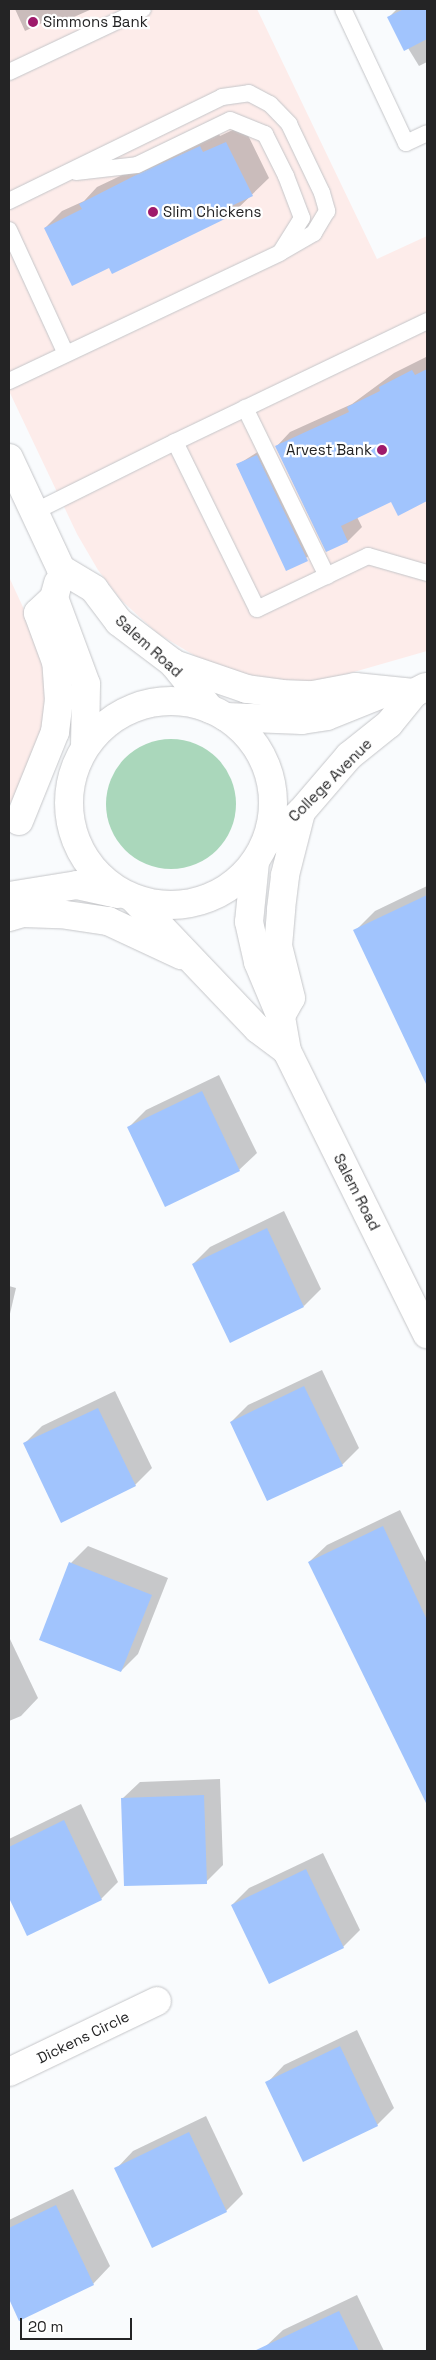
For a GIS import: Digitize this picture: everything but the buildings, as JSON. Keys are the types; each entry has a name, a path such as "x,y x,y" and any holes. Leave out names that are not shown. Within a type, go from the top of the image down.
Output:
{"main road":[{"path":"9,458 61,569 54,598 38,613 56,662 59,700 54,732 14,827"},
{"name":"Salem Road","path":"61,569 94,589 119,622 173,663 218,713 256,745 268,770 274,804 260,853 249,922 258,962 280,1017 287,1051 424,1320"},
{"path":"54,598 86,684 86,746"},
{"path":"173,663 247,689 281,694 313,695 355,687 411,690"},
{"path":"14,827 40,796 73,772 86,746 113,720 141,705 172,701 218,713 302,720 327,716 411,690"},
{"name":"College Avenue","path":"130,897 172,905 202,901 235,883 260,853 301,812 349,756 389,724 411,690"},
{"name":"Salem Road","path":"73,772 68,813 75,839 92,869 130,897 258,1029 287,1051"},
{"path":"280,1017 291,998 278,946 281,909 285,876 301,812"},
{"path":"9,896 77,885 130,897"},
{"path":"9,917 23,913 60,914 108,921 195,962"},
{"name":"Dickens Circle","path":"9,2072 157,2001"}],"lane":[{"path":"9,72 143,9"},
{"path":"343,9 406,143 427,132"},
{"path":"9,201 222,97 249,93 270,104 290,124 322,193 326,211 314,233 280,253 9,381"},
{"path":"64,174 138,165 230,120 265,134 302,218 280,253"},
{"path":"9,230 66,354"},
{"path":"34,512 245,408 427,322"},
{"path":"245,408 327,576"},
{"path":"175,442 257,610 368,556 427,573"}],"shaded area":[{"path":"9,9 257,9 377,259 427,236 427,651 312,684 259,681 197,657 157,633 121,600 98,570 77,534 9,391"},
{"path":"9,577 41,646 48,694 42,728 21,785 9,805"}],"green space":[{"path":"171,739 184,740 196,744 217,758 231,779 235,791 235,817 231,829 217,850 196,864 184,868 171,869 158,868 146,864 125,850 111,829 107,817 106,804 107,791 111,779 125,758 146,744 158,740"}],"place":[{"name":"Simmons Bank","path":"33,22"},
{"name":"Slim Chickens","path":"153,212"},
{"name":"Arvest Bank","path":"382,450"}]}
